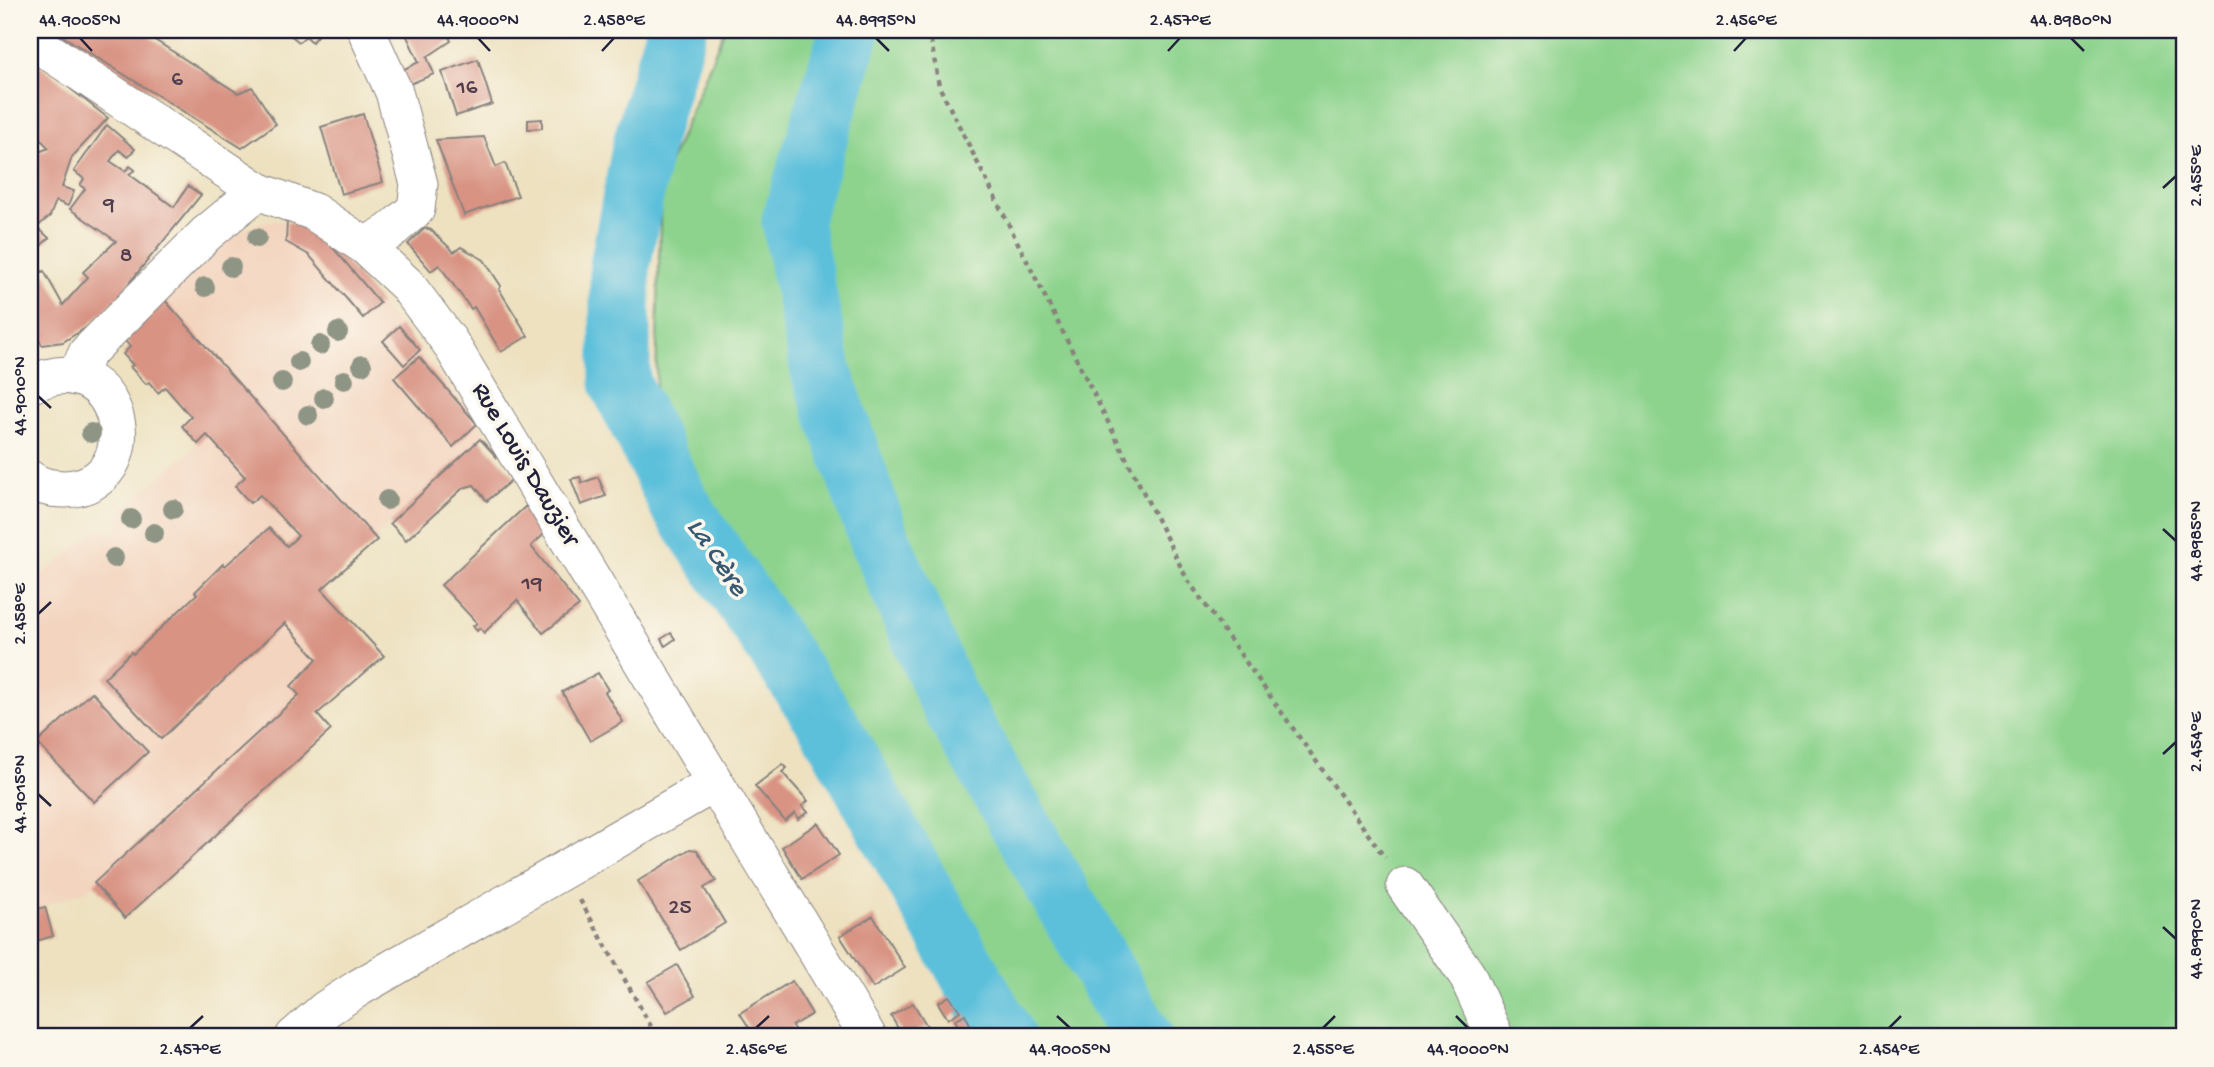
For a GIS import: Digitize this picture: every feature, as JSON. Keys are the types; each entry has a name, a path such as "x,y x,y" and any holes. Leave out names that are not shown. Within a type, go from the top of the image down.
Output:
{"street":[{"path":"365,246 389,232 416,209 419,184 394,92 366,30"},
{"name":"Rue Louis Dauzier","path":"30,39 258,191 314,212 365,246 407,284 449,341 868,1037"},
{"path":"76,377 87,353 206,234 258,191"},
{"path":"30,385 46,377 76,377 94,384 108,398 116,415 119,435 115,453 105,470 91,482 73,489 31,488"},
{"path":"294,1037 337,1002 715,783"},
{"path":"1405,886 1467,975 1494,1035 1492,1037"}],"path":[{"path":"929,30 939,86 1187,579 1405,886"},
{"path":"560,871 588,911 657,1037"}],"shaded area":[{"path":"287,221 345,262 481,424 484,432 480,439 375,537 377,540 322,589 384,656 317,714 125,918 94,884 88,890 30,911 30,585 96,530 114,534 119,529 119,512 198,444 182,426 191,416 166,387 158,393 130,367 130,347 120,334 238,232 258,223"}],"green space":[{"path":"724,30 2184,30 2184,1037 1020,1037 655,422 661,184"}],"building":[{"path":"53,30 144,30 149,33 147,35 238,93 252,87 276,124 242,148"},
{"path":"284,30 322,30 312,42 306,36 299,42"},
{"path":"404,30 446,30 451,41 427,57 434,74 403,87 398,72 419,62"},
{"path":"478,59 492,104 456,116 442,72"},
{"path":"35,61 108,118 72,157 62,187 74,191 68,206 56,201 50,216 37,227 49,238 31,255 42,272 44,271 63,305 88,277 83,272 116,241 70,209 85,189 80,185 84,179 74,171 107,125 135,149 128,157 119,150 110,161 125,171 130,166 135,170 129,174 174,207 188,186 201,195 117,298 87,327 63,342 42,345 36,334 30,337 30,140 41,151 49,148 30,129 30,67"},
{"path":"363,114 383,182 341,194 321,127"},
{"path":"542,119 542,128 528,129 528,120"},
{"path":"484,137 496,167 505,163 518,196 464,215 436,140"},
{"path":"287,221 309,227 329,243 380,303 363,318 309,255 286,242"},
{"path":"425,228 431,230 454,252 461,247 484,260 528,336 501,352 474,307 471,309 439,265 431,271 408,244"},
{"path":"163,298 377,540 322,589 384,656 317,714 331,730 125,918 94,883 299,695 291,686 317,659 285,623 161,739 104,678 197,594 195,592 223,564 225,566 269,528 287,546 298,536 260,495 250,503 235,486 245,477 207,435 198,444 182,426 191,417 165,387 158,393 130,367 133,365 123,354 130,347 120,334"},
{"path":"399,326 420,350 404,365 383,341"},
{"path":"419,357 477,424 453,447 394,378"},
{"path":"480,439 515,477 487,501 474,485 463,488 406,540 390,523"},
{"path":"580,477 582,483 598,477 606,496 581,505 571,479"},
{"path":"526,506 549,530 531,546 579,606 543,633 517,600 484,633 480,628 477,631 473,626 477,623 441,585"},
{"path":"671,633 675,639 665,646 661,639"},
{"path":"598,673 608,690 605,692 623,722 590,741 562,692"},
{"path":"92,692 148,752 94,802 37,743"},
{"path":"783,764 787,768 782,772 808,801 802,806 808,812 798,819 795,813 785,821 755,786"},
{"path":"818,823 839,855 802,879 782,847"},
{"path":"690,849 697,850 716,881 704,888 725,923 681,950 638,881"},
{"path":"45,907 53,936 30,943 30,911"},
{"path":"873,916 905,968 873,988 840,936"},
{"path":"677,965 695,996 667,1012 648,982"},
{"path":"792,981 812,1014 792,1026 799,1037 755,1037 740,1013"},
{"path":"949,996 960,1011 948,1019 938,1003"},
{"path":"913,1003 927,1026 903,1037 891,1016"},
{"path":"965,1014 975,1035 970,1037 963,1037 955,1020"}],"waterway":[{"name":"La Cère","path":"676,30 643,144 620,266 620,383 680,505 829,725 1005,1037"},
{"name":"La Cère","path":"850,30 792,221 821,371 877,533 947,697 1142,1037"}]}
